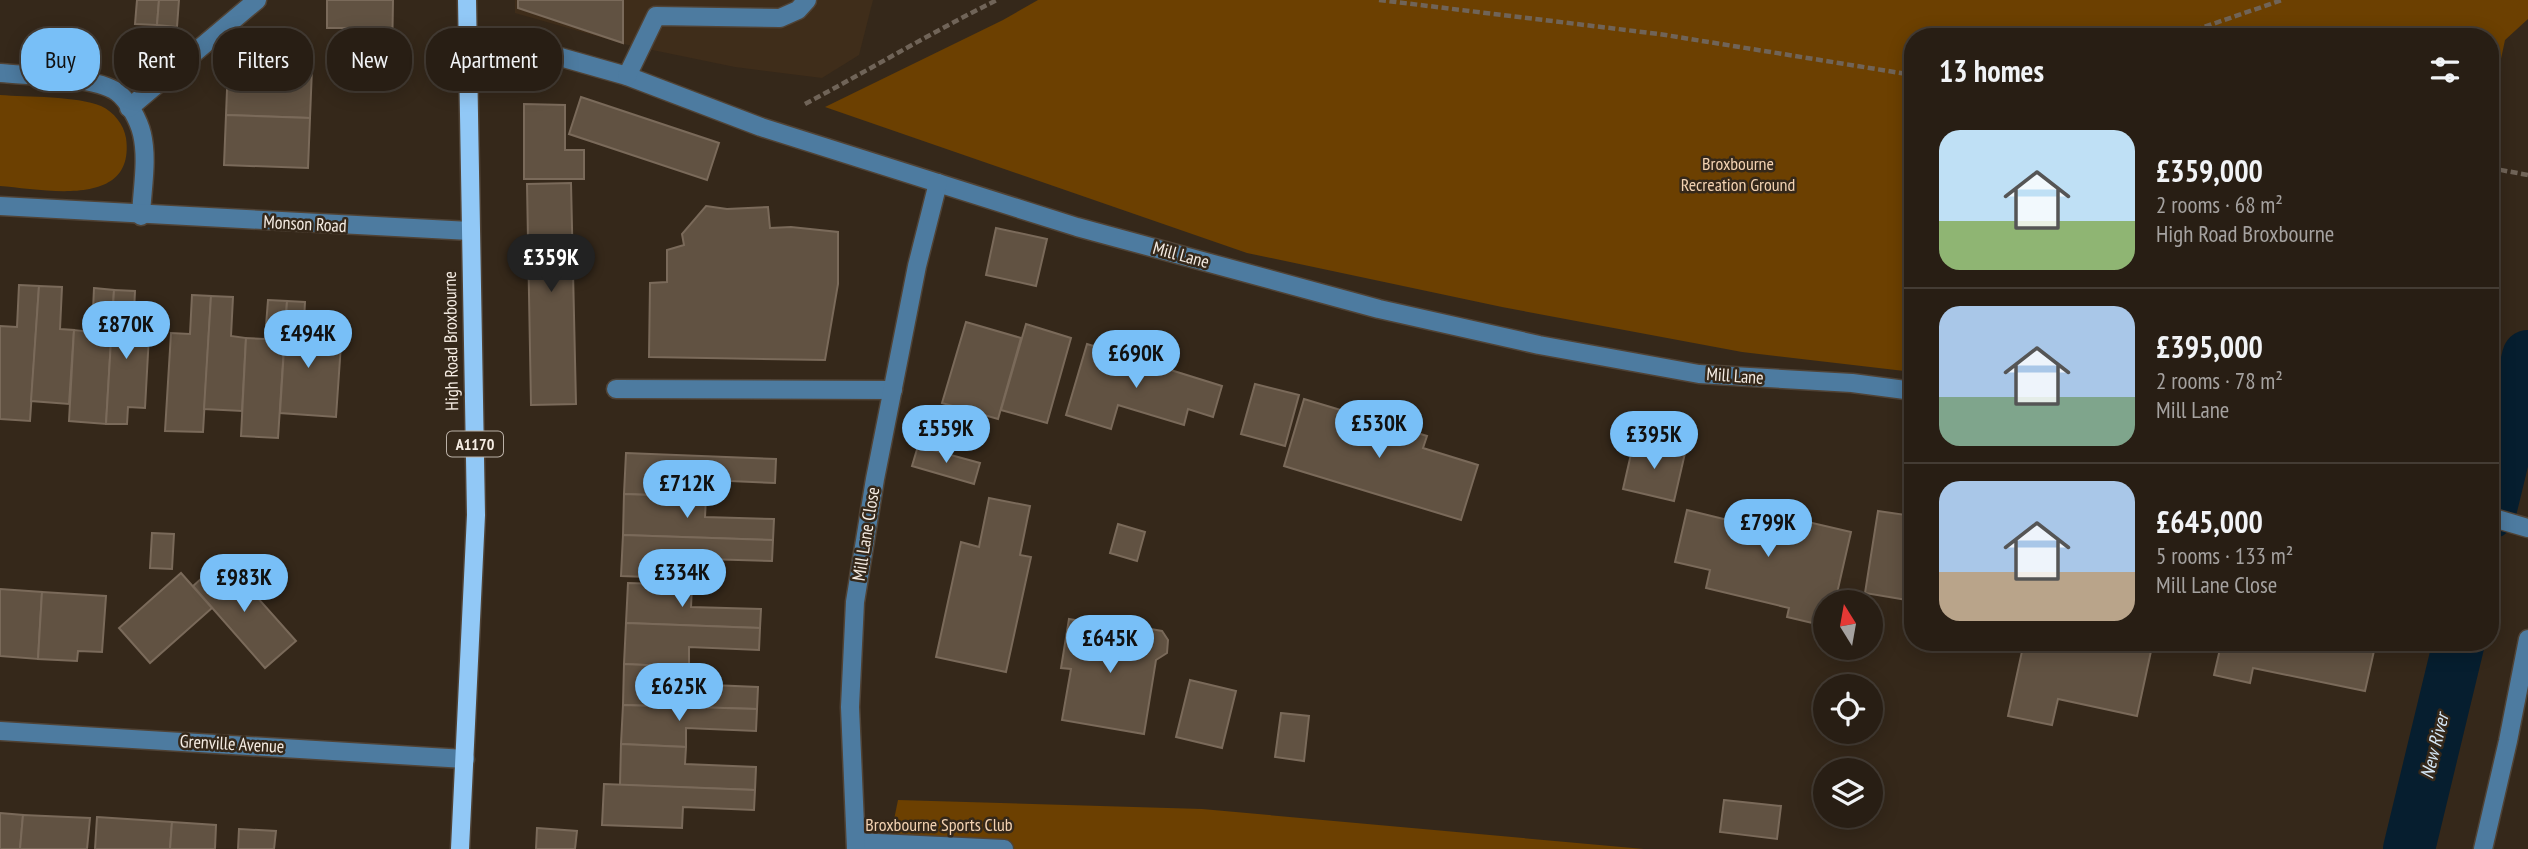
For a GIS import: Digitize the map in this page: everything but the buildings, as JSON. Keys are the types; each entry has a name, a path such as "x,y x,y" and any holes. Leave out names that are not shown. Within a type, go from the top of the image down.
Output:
{"main road":[{"name":"High Road Broxbourne","path":"467,0 468,28"},
{"name":"High Road Broxbourne","path":"460,849 476,515 469,91"}],"street":[{"path":"130,108 257,0"},
{"path":"627,76 656,16 780,18 798,10 807,0"},
{"name":"Mill Lane","path":"562,58 627,76 761,127 1077,227 1379,309 1539,345 1699,374 1852,383 1904,390"},
{"path":"0,73 97,82 116,91 130,108 142,132 144,152 141,216"},
{"name":"Mill Lane Close","path":"856,846 850,707 855,603 874,479 917,266 938,183"},
{"name":"Monson Road","path":"0,206 141,216 470,231"},
{"path":"616,389 893,390"},
{"path":"2499,520 2526,527"},
{"path":"2483,849 2528,639"},
{"name":"Grenville Avenue","path":"0,731 465,759"},
{"path":"856,846 1004,849"}],"path":[{"path":"761,127 997,0"},
{"path":"1379,0 1659,34 1904,74"},
{"path":"2201,28 2282,0"},
{"path":"2499,170 2525,174"}],"shaded area":[{"path":"515,0 873,0 859,55 822,78 735,67 628,45 515,13"}],"green space":[{"name":"Broxbourne Recreation Ground","path":"1038,0 2528,0 2528,19 2505,40 2499,68 2499,28 1904,28 1904,371 1742,352 1502,307 1247,253 825,107 1003,20"},
{"path":"0,95 79,100 106,109 121,124 126,138 125,161 116,176 102,186 82,190 0,186"},
{"name":"Broxbourne Sports Club","path":"898,800 1202,809 1644,849 888,849"}],"waterway":[{"name":"New River","path":"2499,476 2528,356"},
{"name":"New River","path":"2409,849 2457,651"}]}
